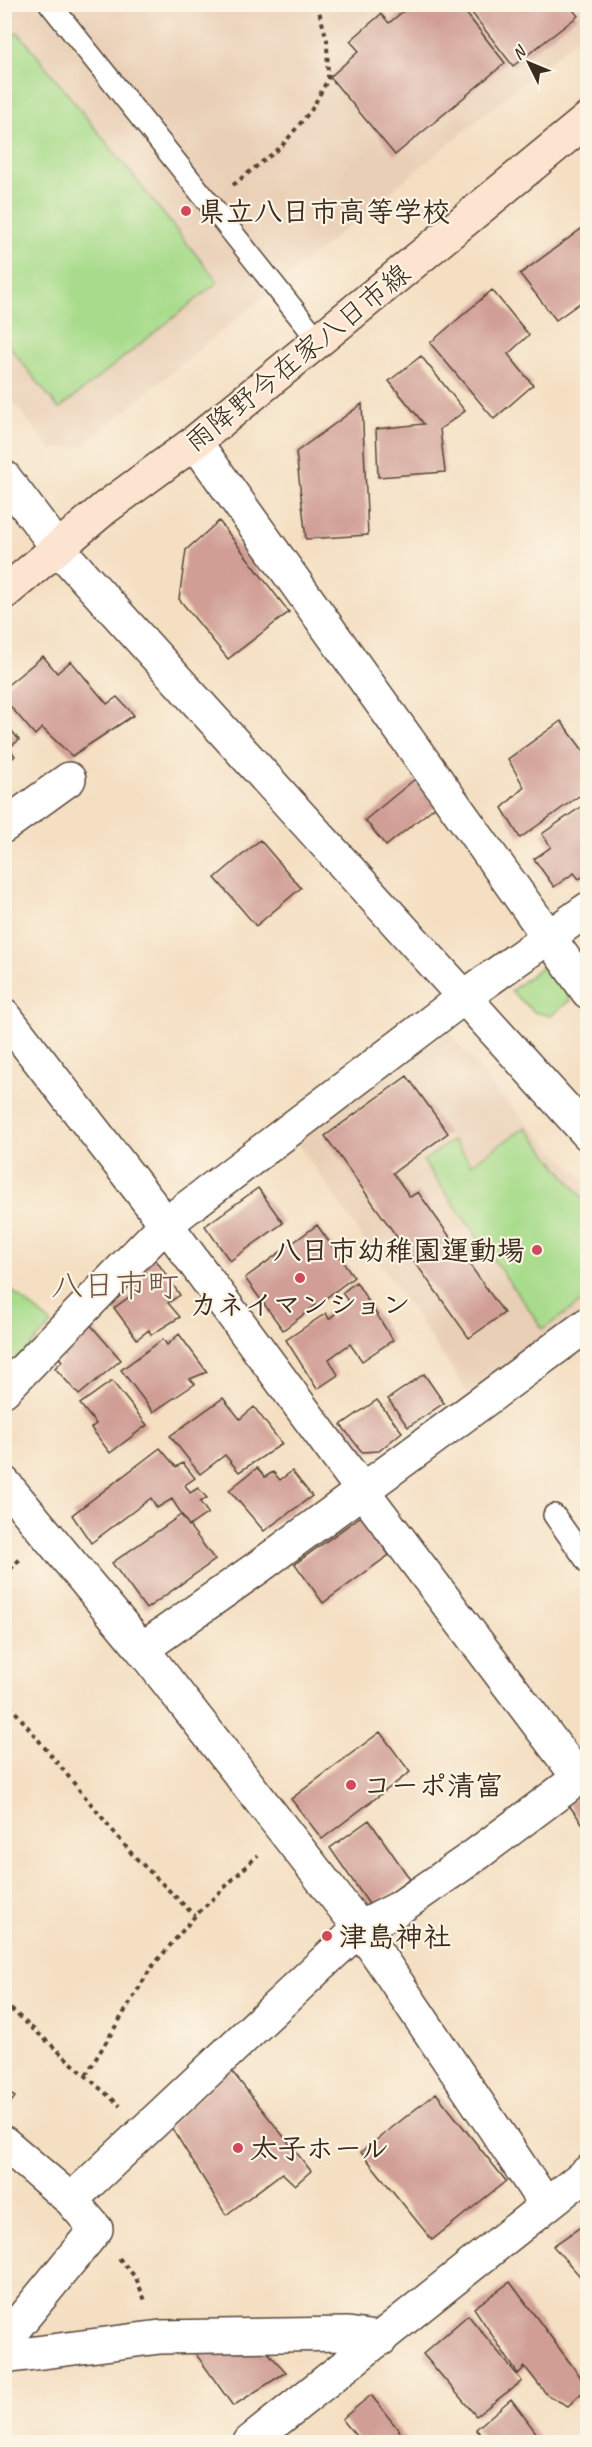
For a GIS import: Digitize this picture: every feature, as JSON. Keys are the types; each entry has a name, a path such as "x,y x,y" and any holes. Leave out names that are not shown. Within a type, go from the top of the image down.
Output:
{"main road":[{"name":"雨降野今在家八日市線","path":"4,593 105,508 195,442 588,119"}],"street":[{"path":"195,442 588,992"},
{"path":"4,477 57,547 588,1134"},
{"path":"4,826 69,779"},
{"path":"4,1389 166,1224 464,997 588,909"},
{"path":"4,1015 166,1224 362,1491 583,1775 468,1861 399,1908 360,1928 71,2199"},
{"path":"142,1649 362,1491 588,1324"},
{"path":"4,1483 142,1649 360,1928 546,2205"},
{"path":"4,2143 71,2199 96,2229 4,2341"},
{"path":"250,2442 588,2172"},
{"path":"4,2356 160,2337 348,2334 381,2339"}],"lane":[{"path":"50,4 318,340"},
{"path":"554,1515 588,1563"}],"path":[{"path":"209,204 281,147 312,109 328,79 327,40 317,4"},
{"path":"4,1698 132,1854 195,1916"},
{"path":"86,2075 151,1968 195,1916 284,1829"},
{"path":"4,2003 144,2130"},
{"path":"96,2229 136,2278 160,2337"}],"shaded area":[{"name":"県立八日市高等学校","path":"587,4 588,29 82,446 51,449 5,393 4,5"},
{"path":"449,1032 499,1094 587,1183 587,1311 468,1393 296,1140"}],"green space":[{"path":"18,32 218,282 59,409 5,341 4,43"},
{"path":"553,958 570,1000 551,1016 534,1012 511,991"},
{"name":"八日市幼稚園運動場","path":"526,1127 587,1203 587,1298 543,1329 423,1161 453,1140 471,1164"},
{"path":"5,1285 52,1324 5,1372"}],"building":[{"path":"412,4 459,4 505,63 395,155 330,77 359,51 350,41 381,14 389,23"},
{"path":"465,4 568,4 578,16 513,66"},
{"path":"588,224 588,297 556,320 520,274"},
{"path":"492,290 529,335 508,354 533,385 494,419 430,343"},
{"path":"421,356 465,411 440,429 445,472 378,477 376,429 424,424 389,381"},
{"path":"362,404 368,535 306,539 296,452"},
{"path":"219,521 289,612 228,659 179,599 186,550"},
{"path":"43,656 57,673 71,661 107,704 117,697 134,715 72,756 42,728 35,735 4,699 4,688"},
{"path":"561,721 588,757 588,783 581,786 586,791 520,838 502,808 524,787 508,759"},
{"path":"5,722 19,740 9,748 15,756 5,765"},
{"path":"415,779 436,806 386,846 365,820"},
{"path":"588,802 588,873 579,879 574,873 554,887 534,859 551,847 542,834"},
{"path":"260,840 301,888 256,926 215,878"},
{"path":"407,1076 448,1133 393,1173 410,1197 418,1192 504,1313 469,1338 325,1136"},
{"path":"258,1188 283,1223 230,1261 205,1226"},
{"name":"カネイマンション","path":"317,1225 354,1277 283,1330 245,1278"},
{"path":"153,1256 180,1295 168,1303 180,1317 151,1335 149,1330 137,1339 114,1308 136,1292 126,1278"},
{"path":"356,1282 393,1340 362,1361 350,1344 329,1359 338,1375 317,1389 286,1340 326,1313 329,1319 349,1302 342,1293"},
{"path":"89,1323 121,1360 79,1395 55,1368 62,1361 55,1353"},
{"path":"179,1334 207,1372 190,1379 195,1384 153,1412 121,1370 163,1339 167,1345"},
{"path":"424,1374 444,1403 408,1427 388,1399"},
{"path":"112,1381 147,1425 110,1453 91,1428 96,1424 80,1404"},
{"path":"223,1398 240,1419 254,1407 282,1444 239,1472 225,1455 200,1474 170,1436"},
{"path":"377,1400 402,1432 379,1451 362,1452 341,1425"},
{"path":"160,1448 176,1467 183,1463 195,1478 185,1485 190,1493 198,1488 207,1498 200,1502 208,1513 189,1526 172,1499 157,1508 151,1498 91,1543 72,1515"},
{"path":"257,1468 265,1477 273,1472 280,1480 292,1471 312,1496 264,1531 229,1490"},
{"path":"181,1515 215,1560 146,1609 112,1563"},
{"path":"361,1516 389,1555 323,1603 295,1564"},
{"name":"コーポ清富","path":"380,1732 410,1772 322,1839 291,1799"},
{"path":"588,1786 588,1831 568,1804"},
{"path":"369,1820 410,1879 371,1907 330,1848"},
{"name":"太子ホール","path":"230,2069 311,2171 295,2185 282,2173 226,2215 170,2125"},
{"path":"4,2090 15,2097 4,2111"},
{"path":"436,2093 506,2181 432,2240 361,2152"},
{"path":"588,2222 588,2285 553,2246"},
{"path":"510,2282 588,2387 568,2406 547,2395 525,2367 518,2374 474,2308"},
{"path":"468,2315 522,2381 476,2416 423,2354"},
{"path":"262,2346 286,2372 233,2406 193,2350"},
{"path":"371,2395 408,2442 361,2442 342,2419"},
{"path":"511,2399 543,2442 487,2442 476,2429"}],"place":[{"name":"県立八日市高等学校","path":"186,211"},
{"name":"八日市幼稚園運動場","path":"537,1250"},
{"name":"カネイマンション","path":"300,1278"},
{"name":"コーポ清富","path":"351,1785"},
{"name":"津島神社","path":"327,1936"},
{"name":"太子ホール","path":"238,2148"}],"district":[{"name":"八日市町","path":"115,1285"}]}
